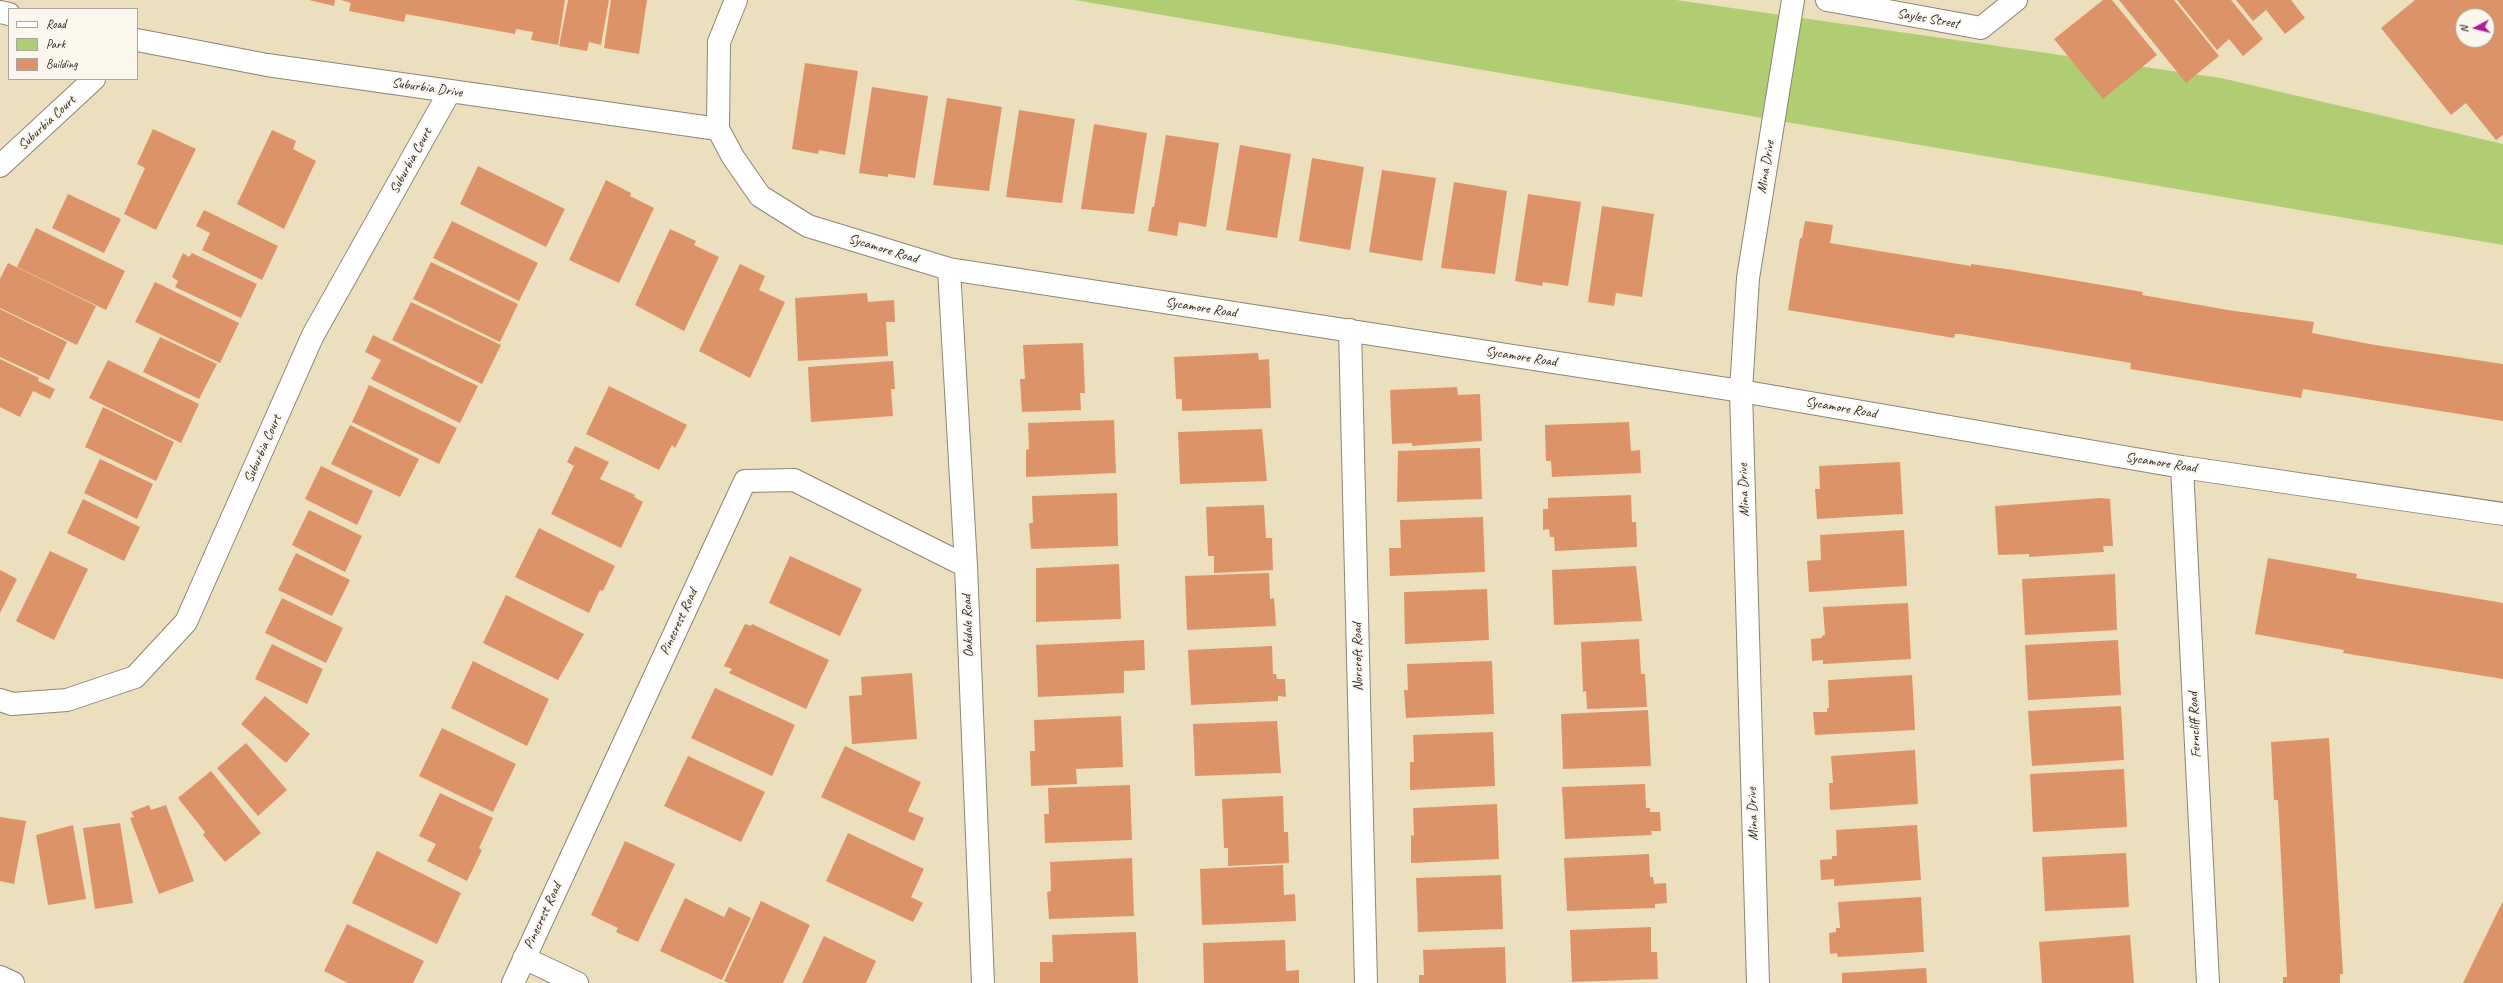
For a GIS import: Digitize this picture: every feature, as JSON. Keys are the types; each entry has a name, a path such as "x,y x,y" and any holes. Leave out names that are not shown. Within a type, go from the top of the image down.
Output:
{"main road":[{"name":"Sycamore Road","path":"736,0 719,42 718,129 733,157 760,196 808,226 949,269 1741,391 2182,466 2503,514"},
{"name":"Mina Drive","path":"1758,983 1741,391 1748,278 1793,0"},
{"name":"Sayles Street","path":"1827,0 1981,28 2016,0"},
{"name":"Suburbia Drive","path":"138,40 267,65 718,129"},
{"name":"Suburbia Court","path":"0,166 93,80"},
{"name":"Suburbia Court","path":"0,700 12,704 67,700 135,677 186,622 313,335 450,91"},
{"name":"Oakdale Road","path":"949,269 966,566 983,983"},
{"name":"Norcroft Road","path":"1350,330 1366,983"},
{"name":"Ferncliff Road","path":"2182,466 2208,983"},
{"name":"Pinecrest Road","path":"513,983 745,480 794,480 966,566"},
{"path":"524,958 577,983"},
{"path":"0,977 13,983"}],"green space":[{"path":"1075,0 1676,0 2221,78 2503,144 2503,245"}],"building":[{"path":"309,0 335,0 334,6"},
{"path":"341,0 565,0 558,45 531,40 533,32 516,29 515,34 406,14 404,22 349,11 351,3"},
{"path":"568,0 609,0 601,45 589,42 587,51 559,46"},
{"path":"611,0 647,0 639,54 604,48"},
{"path":"2103,0 2112,0 2157,55 2103,99 2054,39"},
{"path":"2119,0 2174,0 2219,56 2186,83"},
{"path":"2177,0 2231,0 2263,39 2243,56 2229,39 2217,50"},
{"path":"2236,0 2291,0 2305,18 2285,34 2266,10 2253,21"},
{"path":"2415,0 2503,0 2503,135 2496,140 2466,103 2451,115 2381,28"},
{"path":"805,63 858,71 845,155 819,150 818,154 792,149"},
{"path":"872,87 928,96 915,178 888,174 888,177 859,173"},
{"path":"947,98 1002,107 989,191 933,185"},
{"path":"1019,110 1075,119 1062,203 1006,197"},
{"path":"1094,124 1147,133 1134,214 1081,209"},
{"path":"153,129 196,149 156,230 124,214 145,168 137,164"},
{"path":"272,130 296,141 293,149 316,161 284,229 237,204"},
{"path":"1166,135 1219,143 1206,227 1179,222 1177,236 1148,231 1152,207 1154,207"},
{"path":"1240,145 1291,154 1277,238 1226,230"},
{"path":"1312,158 1364,167 1350,250 1299,241"},
{"path":"478,166 565,209 546,247 460,204"},
{"path":"1382,170 1436,178 1422,261 1369,252"},
{"path":"606,180 631,193 630,196 654,208 619,283 569,260"},
{"path":"1454,182 1507,191 1495,274 1441,268"},
{"path":"68,194 121,219 104,253 52,228"},
{"path":"1528,194 1581,202 1568,286 1543,282 1542,286 1515,281"},
{"path":"1602,206 1654,214 1642,297 1616,293 1614,306 1588,302"},
{"path":"204,210 278,246 262,280 202,250 210,233 196,226"},
{"path":"452,221 538,263 519,301 433,258"},
{"path":"1805,221 1833,225 1830,243 1971,266 1971,264 2013,270 2143,292 2142,295 2228,310 2314,322 2312,333 2375,345 2503,364 2503,421 2303,389 2301,398 2130,369 2131,363 1960,334 1955,334 1954,338 1788,310 1800,238 1802,238"},
{"path":"36,228 125,271 106,310 17,267"},
{"path":"670,229 696,241 694,245 719,257 684,331 635,305"},
{"path":"183,253 189,257 192,253 257,284 241,318 175,287 178,281 172,277"},
{"path":"431,262 518,304 500,342 413,299"},
{"path":"8,263 96,306 77,345 0,308 0,279"},
{"path":"740,264 765,276 759,290 785,302 750,378 699,351"},
{"path":"155,282 239,323 220,363 135,322"},
{"path":"867,293 868,302 894,300 895,322 886,322 888,356 798,361 795,298"},
{"path":"411,302 501,345 482,384 392,340"},
{"path":"0,309 67,342 49,380 0,357"},
{"path":"373,335 478,386 460,423 371,379 381,360 365,352"},
{"path":"160,337 217,364 199,399 143,372"},
{"path":"1083,343 1085,393 1080,393 1081,410 1022,412 1020,379 1025,379 1023,345"},
{"path":"1258,353 1259,360 1269,359 1271,408 1182,411 1182,399 1176,399 1174,357"},
{"path":"0,359 39,378 38,381 55,389 50,399 33,391 20,417 0,407"},
{"path":"108,360 199,404 181,443 89,398"},
{"path":"893,361 895,389 891,389 893,416 811,422 808,367"},
{"path":"369,385 457,428 439,464 352,422"},
{"path":"609,386 687,425 675,448 672,445 659,470 586,434"},
{"path":"1457,387 1458,395 1480,394 1482,441 1412,446 1412,443 1392,444 1390,390"},
{"path":"103,407 174,442 156,481 85,447"},
{"path":"1114,420 1116,473 1026,477 1026,450 1029,449 1028,423"},
{"path":"1629,422 1631,451 1640,450 1641,473 1552,477 1551,461 1546,461 1545,425"},
{"path":"350,425 419,459 400,497 331,464"},
{"path":"1262,429 1267,481 1180,484 1178,432"},
{"path":"575,446 609,462 600,479 635,495 634,497 643,502 621,548 551,514 574,466 567,462"},
{"path":"1480,448 1482,499 1397,502 1398,451"},
{"path":"100,459 153,484 137,519 84,493"},
{"path":"1900,462 1903,514 1817,519 1815,489 1820,489 1819,466"},
{"path":"321,466 373,491 357,525 305,499"},
{"path":"1117,493 1118,546 1031,549 1029,523 1033,523 1032,496"},
{"path":"1631,495 1632,522 1636,522 1637,547 1555,551 1554,537 1550,537 1549,529 1543,530 1543,509 1548,509 1548,498"},
{"path":"2101,498 2110,499 2113,546 2103,546 2104,552 2029,557 2029,554 1998,555 1995,506"},
{"path":"83,499 140,527 124,561 67,533"},
{"path":"1264,505 1266,538 1272,538 1273,570 1214,573 1214,556 1208,556 1206,507"},
{"path":"309,510 362,536 345,572 292,545"},
{"path":"1483,517 1485,572 1390,576 1389,548 1401,548 1400,520"},
{"path":"539,528 615,566 603,591 600,590 589,613 515,577"},
{"path":"1904,530 1907,586 1809,592 1807,561 1821,560 1820,535"},
{"path":"50,551 88,569 54,640 16,621"},
{"path":"296,553 350,580 332,616 278,590"},
{"path":"790,556 862,589 840,636 769,603"},
{"path":"2268,558 2357,574 2356,578 2503,603 2503,679 2343,653 2344,650 2255,634"},
{"path":"1119,564 1121,619 1036,622 1036,568"},
{"path":"1636,566 1642,621 1554,625 1552,570"},
{"path":"0,570 17,579 0,613"},
{"path":"1269,573 1270,599 1274,598 1276,626 1187,630 1185,576"},
{"path":"2115,574 2117,630 2025,635 2022,579"},
{"path":"1487,589 1489,640 1405,644 1404,592"},
{"path":"506,595 584,634 558,680 483,643"},
{"path":"282,598 343,628 326,663 265,633"},
{"path":"1908,603 1911,659 1823,664 1823,660 1812,661 1811,639 1822,638 1822,636 1825,635 1823,607"},
{"path":"745,624 751,626 752,624 829,660 806,709 729,673 732,669 724,666"},
{"path":"1639,639 1641,674 1645,674 1647,707 1587,709 1586,691 1583,692 1581,642"},
{"path":"1144,640 1145,670 1124,671 1124,693 1038,697 1036,645"},
{"path":"2118,640 2121,695 2028,700 2025,645"},
{"path":"272,644 323,669 307,704 255,679"},
{"path":"1272,646 1273,674 1276,674 1277,679 1285,679 1286,697 1278,696 1278,701 1191,705 1188,650"},
{"path":"473,661 549,699 527,746 451,708"},
{"path":"1492,661 1494,714 1406,718 1404,690 1408,690 1407,664"},
{"path":"912,673 917,739 852,744 849,696 862,695 861,677"},
{"path":"1912,675 1915,730 1815,735 1813,712 1827,712 1827,708 1829,708 1828,680"},
{"path":"715,688 795,725 772,776 691,738"},
{"path":"265,696 310,734 286,763 241,724"},
{"path":"2121,706 2124,760 2032,766 2028,711"},
{"path":"1648,710 1651,766 1563,769 1561,714"},
{"path":"1121,716 1123,767 1076,769 1077,784 1031,786 1030,751 1035,751 1034,720"},
{"path":"1277,721 1281,773 1195,776 1193,724"},
{"path":"442,728 516,764 493,812 419,776"},
{"path":"1493,732 1495,786 1410,790 1410,762 1414,762 1413,735"},
{"path":"2329,738 2343,974 2340,974 2340,983 2283,983 2283,977 2287,977 2278,800 2274,800 2271,742"},
{"path":"246,743 287,790 258,816 217,768"},
{"path":"845,746 921,782 908,811 924,818 914,841 821,797"},
{"path":"1915,750 1918,804 1830,810 1829,783 1833,783 1831,756"},
{"path":"688,756 765,792 741,842 664,806"},
{"path":"2124,769 2127,827 2033,832 2030,774"},
{"path":"211,771 261,833 225,862 203,835 205,832 178,798"},
{"path":"1645,784 1646,808 1650,808 1650,812 1660,812 1661,831 1651,831 1652,835 1565,839 1562,787"},
{"path":"1130,785 1132,840 1045,843 1044,814 1049,814 1048,788"},
{"path":"440,793 493,818 479,848 482,850 467,881 427,861 436,844 419,836"},
{"path":"1283,796 1284,832 1288,832 1289,863 1228,866 1228,848 1224,848 1222,799"},
{"path":"1497,804 1499,859 1411,863 1411,835 1414,836 1413,808"},
{"path":"149,805 151,810 166,805 194,881 159,894 130,818 134,817 131,812"},
{"path":"0,817 26,821 14,884 0,881"},
{"path":"120,823 133,903 95,909 83,828"},
{"path":"73,825 86,899 48,905 36,835"},
{"path":"1917,825 1921,880 1834,886 1834,879 1821,880 1820,860 1832,859 1832,856 1837,856 1836,830"},
{"path":"848,833 924,869 911,897 923,903 913,922 826,881"},
{"path":"625,841 675,864 638,942 616,932 618,928 591,915"},
{"path":"377,851 461,893 437,944 352,903"},
{"path":"2126,853 2129,907 2045,911 2042,857"},
{"path":"1649,854 1650,877 1653,877 1654,884 1666,883 1667,903 1655,904 1655,908 1567,911 1564,858"},
{"path":"1132,858 1134,916 1049,919 1047,892 1051,891 1050,862"},
{"path":"1283,865 1284,895 1295,894 1296,921 1202,925 1200,869"},
{"path":"1501,875 1503,929 1418,932 1416,878"},
{"path":"1921,897 1924,952 1838,957 1837,953 1830,954 1829,933 1836,932 1836,928 1840,928 1838,902"},
{"path":"685,898 724,917 729,907 751,918 722,980 660,951"},
{"path":"761,901 810,925 783,983 729,983 724,981"},
{"path":"2503,901 2503,983 2463,983 2498,911"},
{"path":"347,924 424,961 413,983 348,983 324,971"},
{"path":"1651,927 1651,952 1657,952 1658,979 1572,982 1570,930"},
{"path":"1136,932 1138,983 1040,983 1040,962 1053,962 1052,935"},
{"path":"2130,935 2134,983 2042,983 2039,942"},
{"path":"824,936 876,961 866,983 802,983"},
{"path":"1285,940 1286,971 1299,970 1299,983 1204,983 1203,943"},
{"path":"1505,947 1506,983 1419,983 1419,975 1424,975 1423,950"},
{"path":"1926,968 1927,983 1842,983 1842,973"}]}
